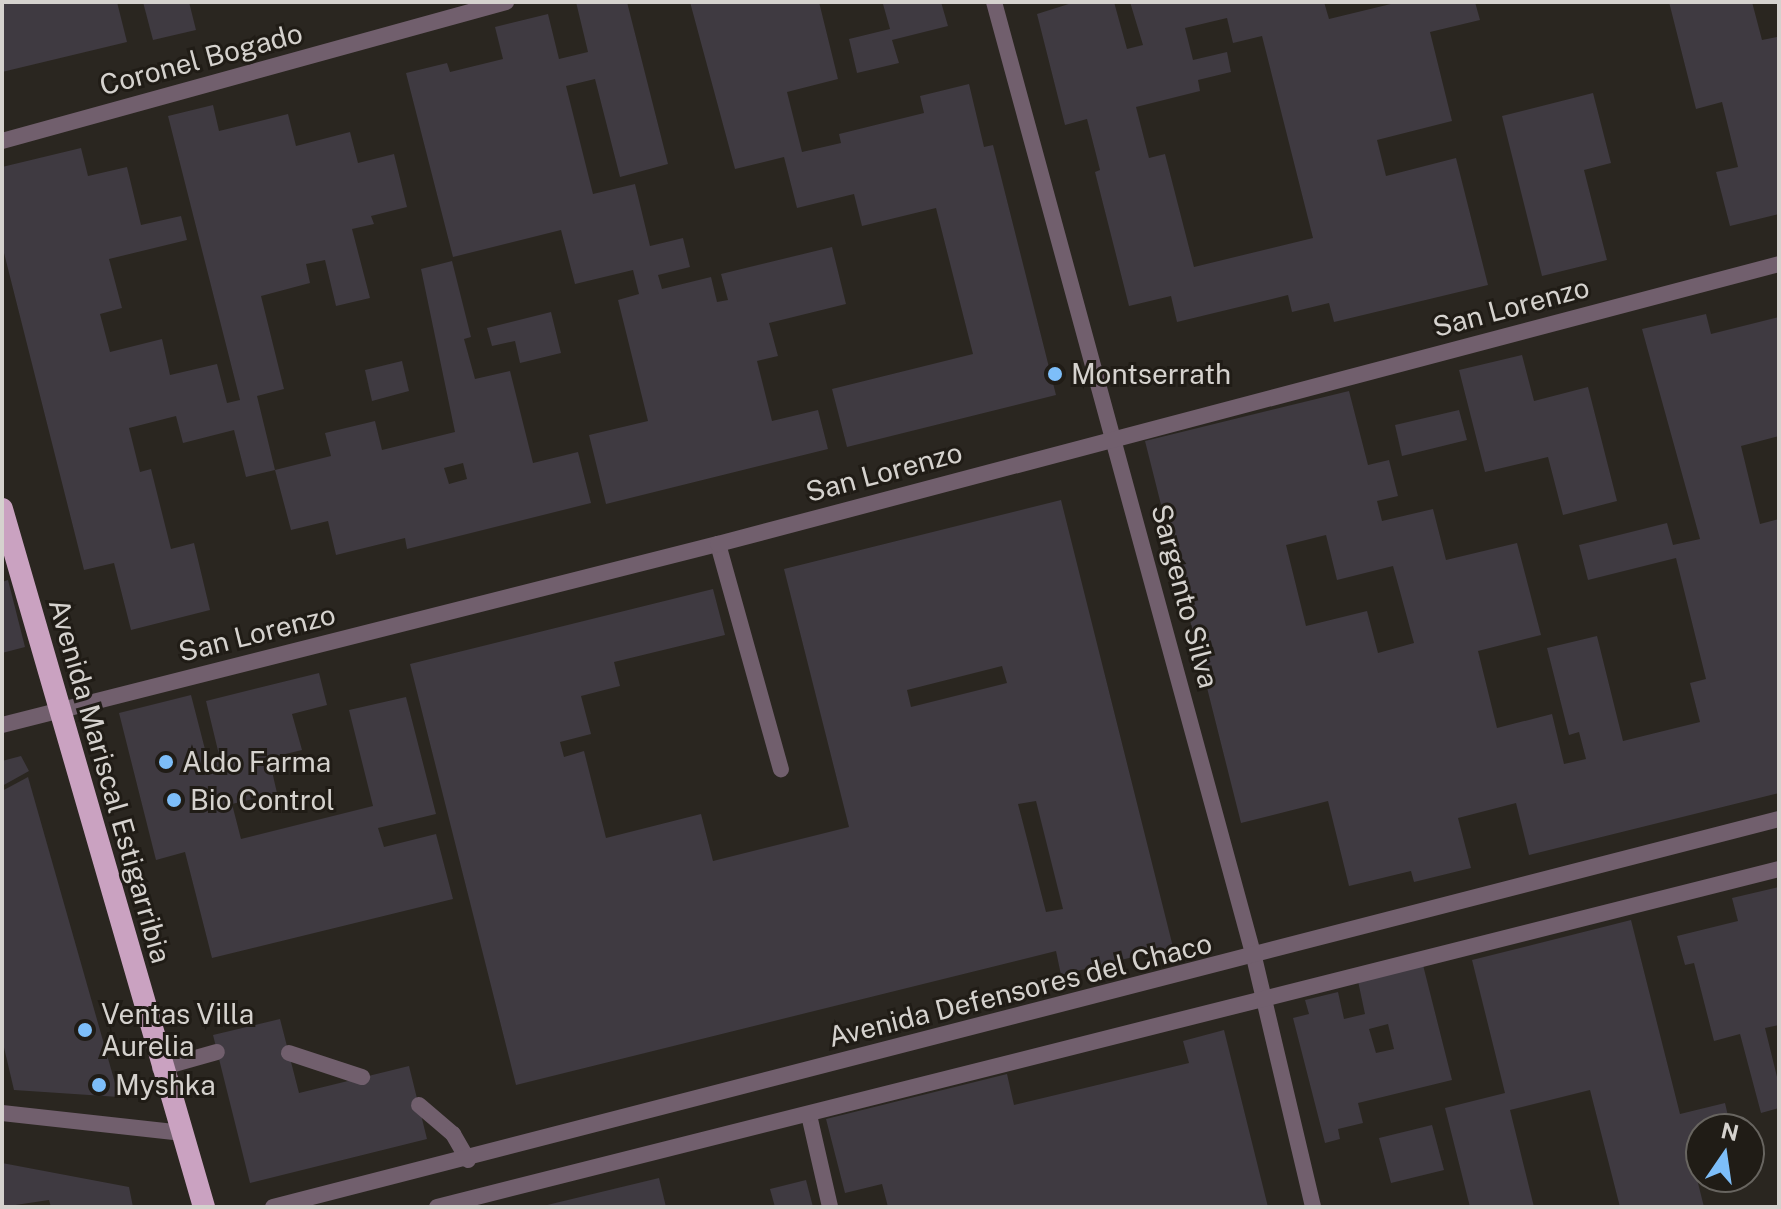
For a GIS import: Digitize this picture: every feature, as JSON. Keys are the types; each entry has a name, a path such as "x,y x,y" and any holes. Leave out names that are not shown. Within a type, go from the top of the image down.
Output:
{"highway":[{"name":"Avenida Mariscal Estigarribia","path":"2,509 160,1068 204,1207"}],"street":[{"name":"Coronel Bogado","path":"2,141 506,2"},
{"name":"Sargento Silva","path":"994,2 1115,437 1254,957 1313,1207"},
{"name":"San Lorenzo","path":"2,725 718,544 1779,264"},
{"path":"718,544 781,769"},
{"name":"Avenida Defensores del Chaco","path":"273,1207 468,1160 1779,819"},
{"path":"437,1207 1264,1002 1779,869"},
{"path":"160,1068 217,1052"},
{"path":"289,1053 362,1077"},
{"path":"419,1105 453,1134 468,1160"},
{"path":"2,1113 183,1133"},
{"path":"809,1115 830,1207"}],"building":[{"path":"2,2 117,2 127,42 2,72"},
{"path":"143,2 189,2 196,30 153,40"},
{"path":"576,2 627,2 668,164 620,177 595,79 566,86 593,194 635,184 650,246 683,238 690,267 658,275 662,289 711,277 717,302 728,300 721,274 832,247 846,304 769,323 778,356 757,361 772,421 818,410 828,449 606,504 589,435 648,421 618,300 639,294 633,270 575,284 561,230 453,257 406,73 447,63 450,72 503,59 495,27 548,14 559,59 588,52"},
{"path":"690,2 819,2 838,79 787,92 802,152 841,143 839,134 924,113 920,96 969,84 984,147 993,145 1056,395 847,447 832,389 973,354 936,208 862,226 854,194 797,208 784,157 735,169"},
{"path":"941,2 948,26 892,40 899,63 857,73 849,39 890,29 883,4"},
{"path":"1075,2 1114,2 1127,49 1143,45 1130,2 1324,2 1329,19 1399,2 1475,2 1480,20 1430,32 1452,121 1377,140 1386,176 1456,158 1488,285 1334,322 1329,303 1292,312 1288,295 1177,322 1171,296 1129,306 1095,172 1100,170 1087,119 1065,125 1037,14","holes":["1227,18 1233,43 1262,36 1313,238 1194,267 1165,154 1149,158 1136,107 1200,91 1198,80 1231,72 1227,52 1193,60 1185,28"]},
{"path":"1669,2 1752,2 1762,40 1777,37 1779,214 1730,226 1716,172 1738,167 1722,102 1696,109"},
{"path":"1593,93 1611,163 1584,170 1607,260 1542,276 1502,116"},
{"path":"213,105 219,131 288,114 296,146 350,132 358,163 394,154 407,207 371,216 374,224 352,229 370,298 336,306 325,260 306,264 310,283 261,296 284,389 257,396 275,470 246,477 234,430 183,443 176,416 129,428 140,472 151,469 171,549 194,543 210,610 131,630 114,563 84,570 2,245 2,167 81,148 88,176 127,167 141,225 181,216 187,240 109,259 122,308 100,314 110,352 162,339 170,375 217,364 227,403 240,400 168,116"},
{"path":"452,261 471,337 464,339 475,379 510,371 533,463 578,452 591,503 407,549 405,538 336,555 328,521 291,530 275,470 331,456 325,433 375,421 382,450 455,432 421,269","holes":["463,463 467,479 449,484 444,468"]},
{"path":"551,312 561,353 520,363 515,341 492,346 487,328"},
{"path":"1706,314 1711,334 1779,317 1779,436 1741,446 1760,524 1779,519 1779,793 1529,855 1516,803 1458,818 1471,868 1414,882 1411,871 1349,886 1328,801 1241,823 1145,441 1349,391 1368,465 1389,460 1398,496 1377,501 1382,521 1433,509 1446,560 1517,543 1541,635 1478,651 1497,728 1552,714 1564,764 1586,759 1579,732 1569,735 1547,648 1597,636 1623,741 1700,722 1690,683 1706,679 1676,558 1588,580 1579,545 1667,523 1673,545 1700,539 1642,329","holes":["1326,535 1337,580 1393,566 1414,643 1378,653 1367,611 1306,626 1286,545"]},
{"path":"1522,355 1534,401 1588,387 1617,501 1563,515 1548,457 1485,472 1459,370"},
{"path":"402,361 409,391 372,401 365,370"},
{"path":"1459,410 1467,440 1402,456 1395,425"},
{"path":"1061,500 1173,947 1061,975 1056,951 516,1085 410,664 713,589 725,635 614,662 620,686 581,696 591,734 560,742 564,757 584,751 606,838 701,814 713,861 849,827 784,569","holes":["1002,666 1007,683 911,707 907,690","1036,801 1063,909 1046,912 1018,804"]},
{"path":"8,580 25,647 2,653 2,582"},
{"path":"319,673 327,705 292,714 302,750 269,758 277,793 232,804 241,839 373,806 349,710 406,697 436,814 378,828 384,847 436,834 453,899 212,958 185,852 156,860 119,713 191,695 208,761 220,759 206,701"},
{"path":"21,756 29,771 2,786 2,761"},
{"path":"28,777 119,1097 14,1090 2,1039 2,791"},
{"path":"1779,887 1779,1025 1765,1028 1779,1085 1779,1108 1761,1113 1740,1034 1714,1041 1694,963 1685,965 1677,936 1738,921 1732,898"},
{"path":"1631,920 1680,1114 1725,1103 1727,1113 1685,1113 1685,1193 1700,1193 1704,1207 1620,1207 1590,1090 1510,1110 1534,1207 1470,1207 1445,1108 1505,1093 1472,960"},
{"path":"1423,965 1452,1080 1358,1103 1363,1123 1338,1129 1340,1139 1325,1143 1293,1018 1309,1014 1305,1000 1338,992 1344,1019 1365,1014 1358,981","holes":["1388,1024 1394,1049 1376,1053 1369,1029"]},
{"path":"280,1019 299,1093 409,1066 427,1139 250,1183 213,1035"},
{"path":"1224,1030 1268,1207 888,1207 882,1184 845,1193 826,1119 1007,1074 1014,1105 1189,1063 1183,1041"},
{"path":"1432,1125 1444,1170 1391,1183 1379,1138"},
{"path":"2,1163 129,1187 133,1207 51,1207 49,1200 2,1207"},
{"path":"659,1178 666,1207 543,1207 543,1206"},
{"path":"806,1180 813,1207 775,1207 770,1189"}],"place":[{"name":"Montserrath","path":"1055,374"},
{"name":"Aldo Farma","path":"166,762"},
{"name":"Bio Control","path":"174,800"},
{"name":"Ventas Villa Aurelia","path":"85,1030"},
{"name":"Myshka","path":"99,1085"}]}
